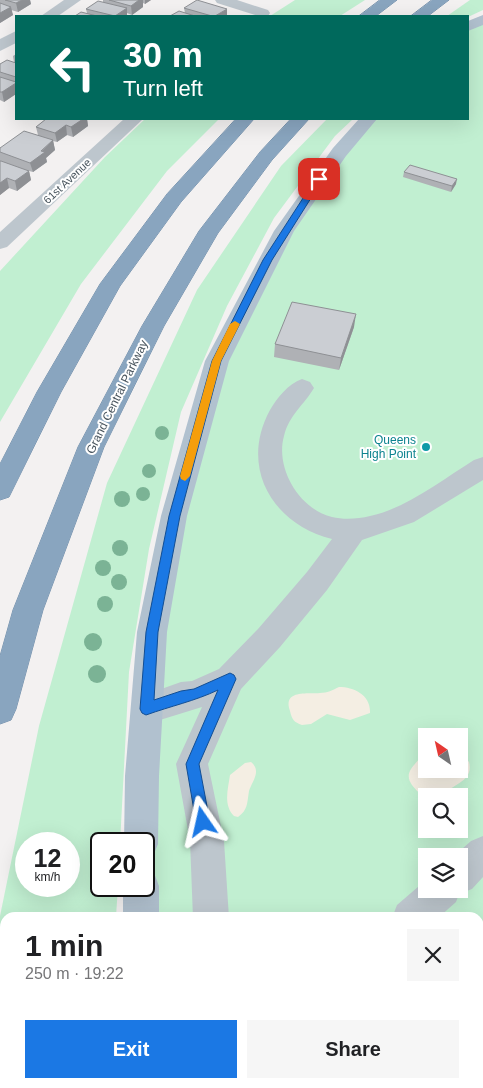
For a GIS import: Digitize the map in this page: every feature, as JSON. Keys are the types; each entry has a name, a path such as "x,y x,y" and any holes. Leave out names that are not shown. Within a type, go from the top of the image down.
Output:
{"highway":[{"path":"368,15 390,0"},
{"path":"420,15 442,0"},
{"path":"0,490 49,392 111,284 174,198 244,120"},
{"name":"Grand Central Parkway","path":"0,709 28,610 91,448 144,343 209,231 266,156 299,120"}],"main road":[{"path":"469,26 483,18"},
{"path":"142,832 142,776 152,632 174,516 217,361 284,231 334,158 367,120"},
{"path":"141,897 141,912"}],"street":[{"path":"50,15 74,0"},
{"path":"222,0 266,11"},
{"path":"0,46 15,37"},
{"name":"61st Avenue","path":"0,243 133,120"},
{"path":"302,388 282,411 270,440 268,460 273,479 288,501 312,523 337,530 354,530 376,525 410,511 483,467"},
{"path":"211,912 207,840 192,764 230,679 269,638 317,582 354,530"},
{"path":"146,709 181,697 194,695 230,679"},
{"path":"468,867 483,853"},
{"path":"417,912 433,898"}],"green space":[{"path":"295,0 365,0 342,15 272,15"},
{"path":"470,0 483,0 483,10 469,17 469,15 448,15"},
{"path":"483,19 483,912 141,912 143,897 155,897 155,832 145,832 148,691 217,361 267,260 367,120 469,120 469,26"},
{"path":"144,120 218,120 167,171 81,284 0,422 0,271 105,157"},
{"path":"326,120 352,120 335,136 274,218 227,306 181,412 149,549 129,672 121,832 90,832 90,897 117,897 116,912 1,912 15,843 15,897 80,897 80,832 17,832 39,726 107,483 197,290 281,166"}],"sand":[{"path":"339,687 356,690 365,697 370,707 370,713 350,720 327,714 311,724 302,725 295,722 289,704 293,696 304,693 325,692"},
{"path":"418,761 418,778 465,778 452,788 418,788 418,791 409,778 412,768"},
{"path":"468,761 469,762 470,769 468,774"},
{"path":"251,762 256,772 249,791 247,806 238,817 234,816 227,802 230,775 245,763"}],"building":[{"path":"5,0 22,0 16,3"},
{"path":"109,0 139,0 131,6"},
{"path":"197,0 227,9 217,15 208,15 184,8"},
{"path":"98,1 127,8 116,15 86,9"},
{"path":"0,3 11,7 0,13"},
{"path":"179,11 192,15 172,15"},
{"path":"81,12 93,15 76,15"},
{"path":"7,60 15,63 15,77 0,72 0,64"},
{"path":"0,77 15,82 15,84 0,92"},
{"path":"45,120 82,120 71,127 66,125 55,133 36,127"},
{"path":"24,131 53,140 41,151 45,152 30,163 0,152 0,148"},
{"path":"0,161 29,171 15,181 7,178 0,183"},
{"path":"410,165 457,179 452,186 404,172"},
{"path":"292,302 356,314 341,358 275,344"}],"slow traffic":[{"path":"185,476 217,361 235,324"}],"place":[{"name":"Queens High Point","path":"426,447"}],"route":[{"path":"203,822 192,764 230,679 194,695 181,697 146,709 152,632 174,516 217,361 267,260 319,179"}]}
